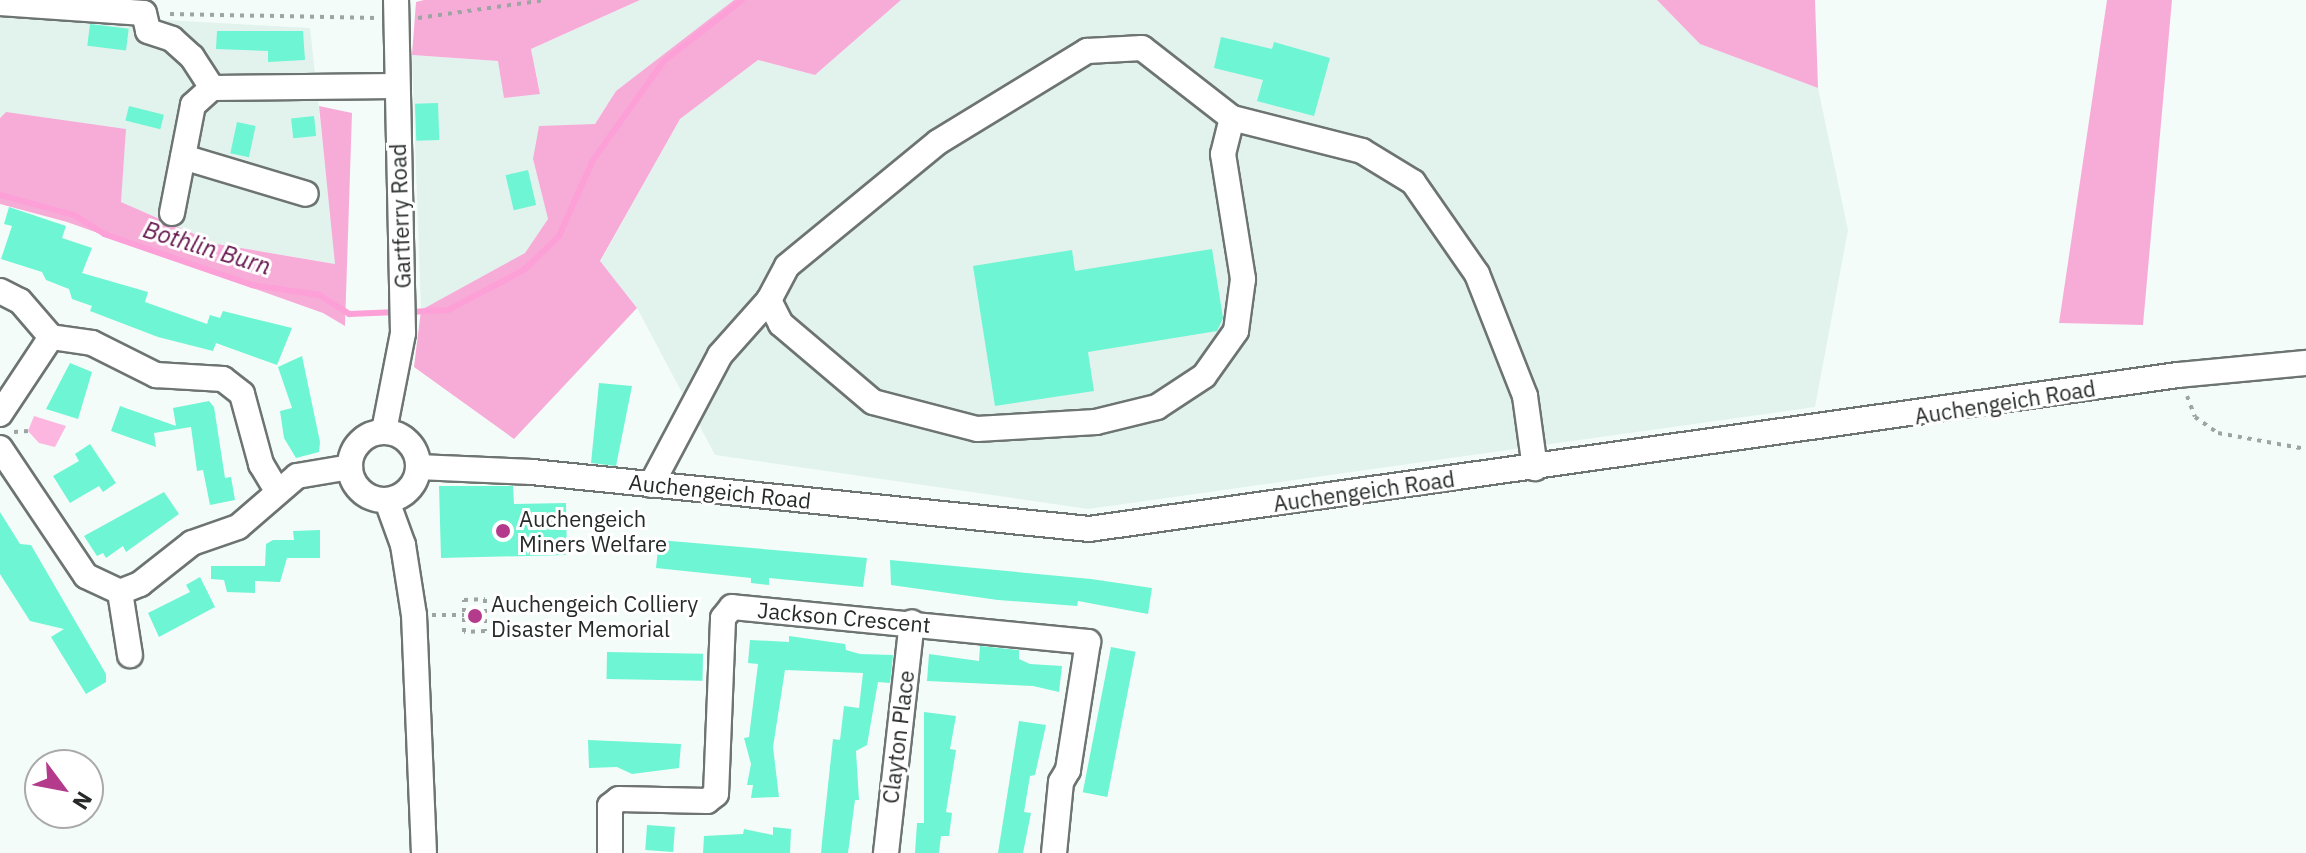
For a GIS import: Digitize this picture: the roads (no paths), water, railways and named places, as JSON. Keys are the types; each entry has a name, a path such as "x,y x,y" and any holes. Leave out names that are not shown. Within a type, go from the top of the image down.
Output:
{"street":[{"path":"0,3 144,13 148,31 172,39 192,57 212,88"},
{"name":"Gartferry Road","path":"384,431 403,333 395,10"},
{"path":"651,485 720,355 769,300 787,266 938,142 1087,51 1142,48 1232,118 1362,151 1413,182 1477,274 1525,396 1535,468"},
{"path":"172,213 193,105 212,88 396,86"},
{"path":"769,300 781,324 873,402 977,429 1096,422 1157,407 1204,376 1236,331 1243,279 1223,154 1232,118"},
{"path":"183,157 306,194"},
{"path":"0,291 20,301 51,337 92,343 156,375 223,379 242,394 261,464 277,491"},
{"path":"0,414 51,337"},
{"name":"Auchengeich Road","path":"418,467 651,485 1089,529 2178,375 2306,363"},
{"path":"384,431 407,442 418,467 410,488 387,501 362,492 351,478 350,467 361,442 384,431"},
{"path":"0,448 86,576 120,592 140,584 192,543 238,527 277,491 310,472 350,467"},
{"path":"387,501 403,545 414,615 424,853"},
{"path":"120,592 130,655"},
{"name":"Jackson Crescent","path":"610,853 610,806 619,799 707,801 716,794 723,618 732,607 912,622 1088,642 1068,770 1061,782 1054,853"},
{"name":"Clayton Place","path":"886,853 912,622"}],"waterway":[{"name":"Bothlin Burn","path":"409,312 448,310 524,270 559,236 593,160 664,61 742,0"},
{"name":"Bothlin Burn","path":"0,195 74,215 104,234 252,285 319,295 349,314 398,312"}],"place":[{"name":"Auchengeich Miners Welfare","path":"503,531"},
{"name":"Auchengeich Colliery Disaster Memorial","path":"475,616"}]}
